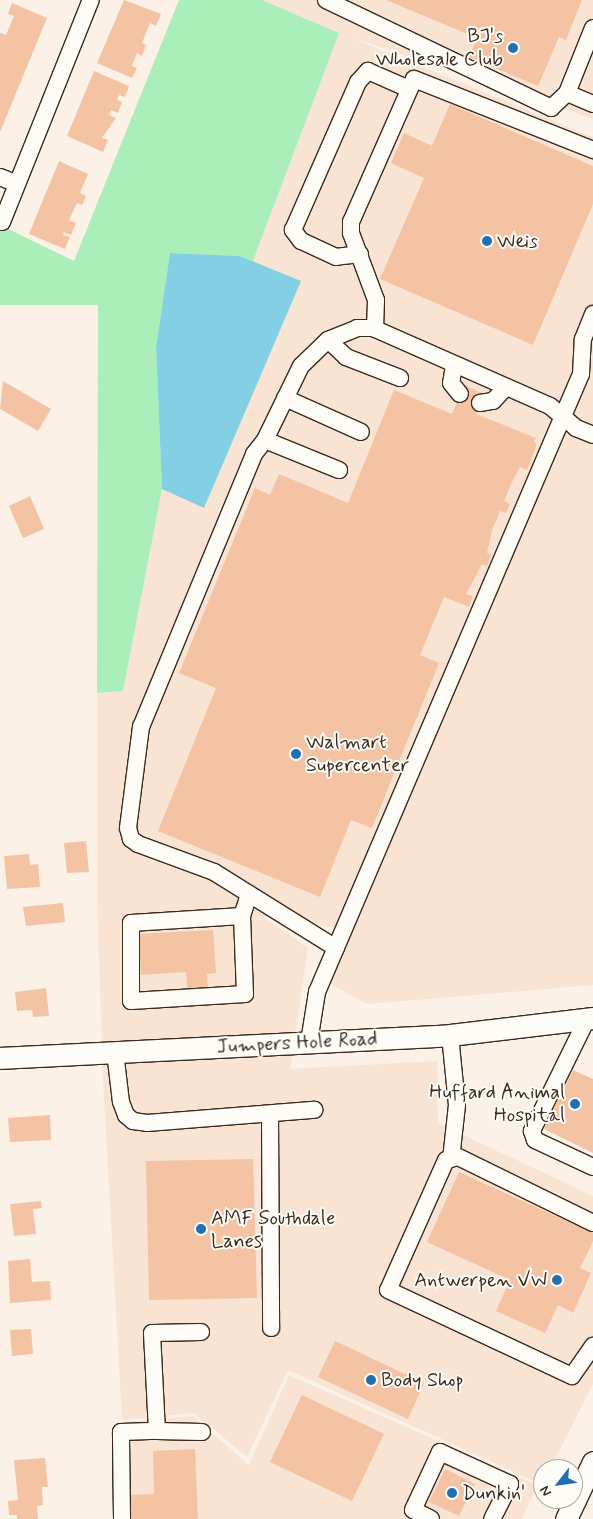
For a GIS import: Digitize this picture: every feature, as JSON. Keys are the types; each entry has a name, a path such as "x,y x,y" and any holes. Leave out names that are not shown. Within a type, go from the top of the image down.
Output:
{"main road":[{"name":"Jumpers Hole Road","path":"0,1058 450,1035 590,1018"},
{"path":"566,1519 593,1462"}],"street":[{"path":"2,222 91,0"},
{"path":"326,0 551,108 567,93 593,28"},
{"path":"360,254 336,256 301,240 293,230 358,82 368,71 410,89"},
{"path":"375,329 376,300 351,233 352,222 414,79 593,150"},
{"path":"567,93 593,104"},
{"path":"0,177 17,184"},
{"path":"309,1042 318,992 581,374 583,340 593,314"},
{"path":"336,948 214,872 138,844 131,839 128,828 141,727 254,454 265,440 300,366 328,340 357,328 375,329 550,406 576,428 593,435"},
{"path":"328,340 346,358 400,378"},
{"path":"454,365 451,383 460,394"},
{"path":"480,404 493,401 506,387"},
{"path":"285,398 361,432"},
{"path":"265,440 339,470"},
{"path":"242,916 131,923 131,1001 245,994 242,916 249,894"},
{"path":"590,1018 532,1131 535,1140 593,1167"},
{"path":"450,1035 457,1104 451,1159"},
{"path":"115,1052 121,1102 126,1115 134,1121 146,1123 314,1110"},
{"path":"270,1114 271,1328"},
{"path":"592,1344 572,1376 388,1290 446,1160 458,1157 593,1224"},
{"path":"157,1432 152,1333 201,1332"},
{"path":"122,1519 121,1432 202,1432"},
{"path":"431,1519 413,1510 440,1452 510,1484 492,1519"}],"shaded area":[{"path":"262,0 593,0 593,119 350,37 593,137 593,985 367,1004 331,984 352,930 263,917 308,948 290,1069 437,1061 438,1123 593,1196 593,1384 555,1459 533,1459 533,1480 288,1370 247,1457 194,1413 122,1420 103,1079 97,892 97,693 123,691 162,489 204,508 300,281 253,261 339,33"},
{"path":"289,1375 533,1483 533,1494 522,1519 119,1519 115,1423 192,1416 249,1465"}],"green space":[{"path":"179,0 262,0 339,33 253,261 240,256 170,253 156,347 162,489 123,691 97,693 98,305 0,305 0,225 74,261"}],"water":[{"path":"170,253 240,256 301,281 204,508 162,489 156,347"}],"building":[{"path":"124,0 161,14 156,26 150,23 142,43 146,45 142,56 137,53 132,66 137,68 132,78 97,63"},
{"name":"BJ's Wholesale Club","path":"386,0 582,0 566,40 559,37 538,86 469,57 477,38"},
{"path":"12,3 47,18 0,132 0,33 6,35 14,16 8,14"},
{"path":"94,71 129,86 125,97 119,95 117,100 122,102 118,113 111,110 109,115 116,118 102,138 108,140 103,152 67,136"},
{"name":"Weis","path":"450,104 593,166 593,204 533,345 380,279 424,178 391,163 404,133 432,146"},
{"path":"59,161 88,174 80,193 86,196 82,205 77,203 69,220 76,223 71,235 64,232 63,235 70,237 65,249 29,234"},
{"path":"3,381 51,409 38,431 0,409"},
{"name":"Walmart Supercenter","path":"464,385 484,394 476,414 536,438 534,442 537,444 527,470 520,467 504,501 510,504 506,513 500,511 492,530 487,553 491,555 487,566 482,564 466,594 473,596 469,607 444,597 420,655 439,663 372,828 351,820 320,897 158,831 216,688 179,673 255,488 270,495 279,474 348,503 394,390 452,414"},
{"path":"30,496 44,529 23,538 9,506"},
{"path":"86,841 89,872 67,873 64,843"},
{"path":"29,854 30,865 38,864 40,887 7,889 4,856"},
{"path":"63,903 65,922 26,926 23,907"},
{"path":"213,930 216,973 207,974 208,992 188,994 186,972 141,975 138,934"},
{"path":"46,988 49,1016 33,1017 32,1010 17,1011 15,992"},
{"name":"Huffard Animal Hospital","path":"573,1070 593,1079 593,1153 544,1129"},
{"path":"50,1115 51,1140 10,1142 8,1118"},
{"name":"AMF Southdale Lanes","path":"253,1159 257,1298 149,1300 146,1161"},
{"path":"459,1172 593,1233 593,1241 580,1268 591,1273 573,1313 558,1305 545,1333 496,1311 510,1280 427,1242"},
{"path":"41,1201 42,1208 33,1209 36,1234 14,1236 10,1204"},
{"path":"30,1259 32,1282 50,1281 51,1300 10,1303 8,1261"},
{"path":"31,1329 33,1354 12,1356 10,1330"},
{"name":"Body Shop","path":"335,1341 424,1383 408,1419 318,1377"},
{"path":"302,1395 384,1434 352,1501 270,1462"},
{"path":"195,1449 198,1519 127,1519 126,1495 154,1494 153,1451"},
{"path":"45,1458 48,1487 42,1487 43,1505 37,1506 38,1519 17,1519 17,1515 9,1515 8,1501 18,1500 14,1460"},
{"name":"Dunkin'","path":"445,1469 475,1484 459,1516 429,1502"}],"place":[{"name":"BJ's Wholesale Club","path":"513,48"},
{"name":"Weis","path":"487,241"},
{"name":"Walmart Supercenter","path":"296,754"},
{"name":"Huffard Animal Hospital","path":"575,1104"},
{"name":"AMF Southdale Lanes","path":"201,1229"},
{"name":"Antwerpen VW","path":"557,1280"},
{"name":"Body Shop","path":"371,1380"},
{"name":"Dunkin'","path":"452,1493"}]}
